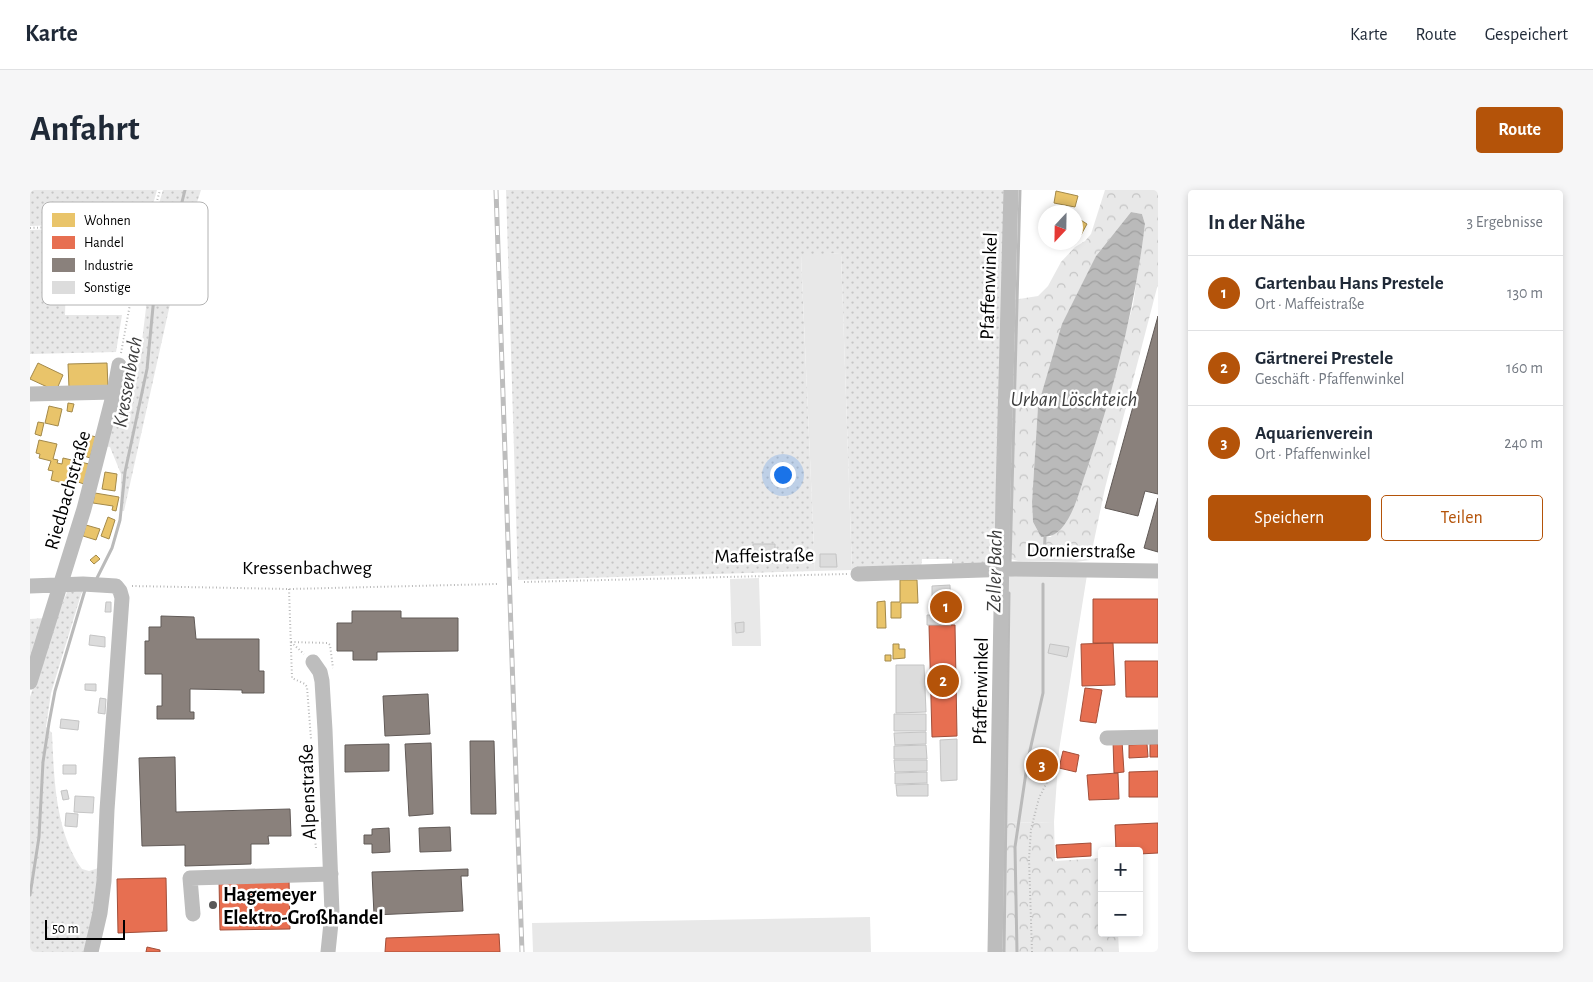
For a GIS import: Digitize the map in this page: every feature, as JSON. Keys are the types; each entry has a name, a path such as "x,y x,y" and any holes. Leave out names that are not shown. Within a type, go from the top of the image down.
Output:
{"street":[{"name":"Pfaffenwinkel","path":"995,952 1007,570 1011,190"},
{"name":"Riedbachstraße","path":"30,682 84,509 114,392 119,365"},
{"path":"30,394 114,392"},
{"name":"Dornierstraße","path":"1007,570 1158,571"},
{"path":"858,574 1007,570"},
{"path":"30,586 116,586 120,591 122,609 107,810 104,881 100,913 91,952"},
{"name":"Alpenstraße","path":"312,662 320,672 322,681 331,874 332,920 328,952"},
{"path":"1107,738 1158,737"},
{"path":"193,914 190,878 331,874"}],"path":[{"path":"156,202 160,190"},
{"path":"119,365 130,305"},
{"name":"Maffeistraße","path":"524,582 858,574"},
{"name":"Kressenbachweg","path":"116,586 289,589 497,584"},
{"name":"Alpenstraße","path":"289,589 292,678 305,684 307,687 312,742"},
{"path":"291,642 312,662"},
{"name":"Alpenstraße","path":"312,756 305,780 314,806 315,844 318,853"},
{"path":"1032,952 1029,859 1031,829 1039,798 1048,780"}],"green space":[{"path":"30,190 157,190 154,202 42,202 42,226 30,226"},
{"path":"163,190 201,190 197,202 159,202"},
{"path":"506,190 1005,190 995,559 991,564 952,567 952,559 922,559 921,568 852,570 841,253 801,256 815,571 518,580"},
{"path":"1105,190 1158,190 1158,284 1105,488 1090,560 1076,562 1018,561 1011,559 1008,555 1013,300 1038,296 1048,286 1061,262 1072,250 1083,250 1083,242 1091,234","holes":["1131,212 1142,214 1145,224 1133,305 1091,456 1051,537 1041,537 1033,522 1032,502 1038,406 1096,256"]},
{"path":"30,230 42,230 42,305 65,305 65,315 122,315 116,352 30,354"},
{"path":"841,253 852,570 815,571 801,255"},
{"path":"146,305 170,305 124,511 120,511 121,474 110,447 106,446 121,398 136,374 140,358"},
{"path":"1012,575 1087,575 1059,750 1054,822 999,823 1008,578"},
{"path":"759,578 761,646 732,646 730,579"},
{"path":"83,588 51,693 46,727 52,733 55,786 66,838 82,869 89,871 102,867 89,952 30,952 30,697 58,613 68,590"},
{"path":"46,618 30,667 30,619"},
{"path":"1054,822 1055,861 1098,858 1098,937 1118,937 1119,952 997,952 999,823"},
{"path":"870,917 871,952 533,952 532,923"}],"water":[{"name":"Urban Löschteich","path":"1131,212 1142,214 1145,224 1136,286 1115,379 1074,508 1059,531 1047,537 1041,537 1033,522 1032,502 1038,406 1062,324 1096,256"}],"building: Wohnen":[{"path":"1056,191 1078,196 1076,205 1054,203"},
{"path":"1083,221 1087,224 1083,231"},
{"path":"38,363 63,375 56,391 30,379"},
{"path":"107,363 108,387 69,388 68,364"},
{"path":"68,403 74,404 72,412 67,411"},
{"path":"49,406 62,409 58,426 45,423"},
{"path":"38,422 44,423 41,436 35,434"},
{"path":"85,434 96,437 90,458 78,454"},
{"path":"39,440 57,444 53,459 58,460 57,463 62,464 63,458 89,464 84,484 72,480 71,485 51,480 53,471 48,470 51,461 39,458 40,454 36,453"},
{"path":"105,472 117,474 115,491 102,489"},
{"path":"95,493 119,497 116,511 112,510 113,506 93,503"},
{"path":"108,517 115,520 109,539 101,536"},
{"path":"86,525 100,529 96,540 83,536"},
{"path":"96,555 100,559 94,564 90,560"},
{"path":"900,580 917,580 918,603 901,603 901,618 891,618 891,602 900,602"},
{"path":"885,601 886,628 877,628 877,602"},
{"path":"893,644 899,644 899,649 905,649 905,658 893,659"},
{"path":"885,655 891,655 891,661 885,661"}],"building: Handel":[{"path":"1093,599 1158,599 1158,643 1093,643"},
{"path":"929,625 955,625 957,736 932,737"},
{"path":"1113,643 1115,685 1082,686 1081,644"},
{"path":"1125,661 1158,661 1158,697 1126,697"},
{"path":"1085,688 1102,690 1096,723 1080,721"},
{"path":"1113,741 1122,741 1124,772 1114,773"},
{"path":"1147,744 1148,757 1129,758 1129,745"},
{"path":"1150,744 1158,744 1158,757 1150,757"},
{"path":"1063,751 1079,755 1076,772 1059,768"},
{"path":"1158,771 1158,797 1129,797 1129,772"},
{"path":"1118,773 1119,799 1089,800 1087,775"},
{"path":"1158,823 1158,853 1143,854 1143,847 1116,847 1115,825"},
{"path":"1091,843 1091,856 1057,858 1056,845"},
{"path":"166,878 167,931 118,933 117,879"},
{"path":"289,879 290,929 220,930 219,880"},
{"path":"499,934 500,952 385,952 386,938"},
{"path":"147,947 160,950 160,952 146,952"}],"building: Industrie":[{"path":"1158,316 1158,494 1145,491 1138,516 1105,508"},
{"path":"1158,498 1158,552 1144,548"},
{"path":"352,611 401,611 401,618 458,618 458,651 377,652 377,660 353,660 353,651 337,651 337,623 352,623"},
{"path":"161,616 194,617 196,639 259,639 259,671 264,671 264,693 242,693 242,690 190,689 190,712 194,712 194,719 157,719 157,706 162,706 162,674 145,674 145,641 149,641 149,627 161,627"},
{"path":"428,694 430,734 385,736 383,696"},
{"path":"470,741 494,741 496,814 471,814"},
{"path":"431,743 433,814 409,816 405,744"},
{"path":"389,744 389,771 345,772 345,745"},
{"path":"175,757 176,812 290,809 291,836 268,836 269,844 251,844 251,864 185,866 185,845 142,846 139,758"},
{"path":"450,827 451,851 420,852 419,828"},
{"path":"389,828 390,852 372,853 372,844 364,844 364,835 372,835 372,829"},
{"path":"468,869 468,876 461,876 463,911 374,915 372,872"}],"building: Sonstige":[{"path":"753,544 775,544 775,561 753,561"},
{"path":"820,554 836,554 837,567 820,567"},
{"path":"950,585 951,625 927,625 927,615 942,615 941,599 932,599 932,586"},
{"path":"106,602 111,602 111,612 105,612"},
{"path":"744,622 744,632 736,633 735,623"},
{"path":"90,635 105,637 105,647 89,645"},
{"path":"1050,644 1069,647 1067,657 1048,653"},
{"path":"896,665 924,665 926,712 896,713"},
{"path":"85,684 96,684 96,691 85,690"},
{"path":"100,698 106,699 105,714 98,713"},
{"path":"894,714 926,714 926,731 894,731"},
{"path":"61,719 79,721 78,730 60,728"},
{"path":"926,732 926,744 895,745 894,733"},
{"path":"957,739 957,780 941,781 940,740"},
{"path":"926,745 927,759 894,759 894,746"},
{"path":"1038,755 1049,757 1046,776 1035,774"},
{"path":"894,760 927,760 927,771 895,772"},
{"path":"63,765 76,765 76,774 63,774"},
{"path":"927,772 927,783 895,784 895,773"},
{"path":"928,784 928,796 897,796 896,785"},
{"path":"67,790 69,799 63,800 61,791"},
{"path":"75,796 94,797 93,813 74,812"},
{"path":"66,813 78,814 77,827 65,826"}],"waterway":[{"name":"Kressenbach","path":"182,202 185,190"},
{"name":"Zeller Bach","path":"1010,564 1020,190"},
{"name":"Kressenbach","path":"97,578 112,548 120,520 125,472 147,369 153,305"},
{"name":"Zeller Bach","path":"1044,558 1045,537"},
{"name":"Zeller Bach","path":"1017,952 1015,847 1028,759 1043,693 1043,584"},
{"name":"Kressenbach","path":"30,895 39,837 43,762 49,723 55,691 85,590"},
{"name":"Zeller Bach","path":"1004,952 1009,593"}],"railway":[{"path":"496,190 522,952"}],"place":[{"name":"Gartenbau Hans Prestele","path":"946,607"},
{"name":"Gärtnerei Prestele","path":"943,681"},
{"name":"Aquarienverein","path":"1042,765"},
{"name":"Hagemeyer Elektro-Großhandel","path":"213,905"}]}
